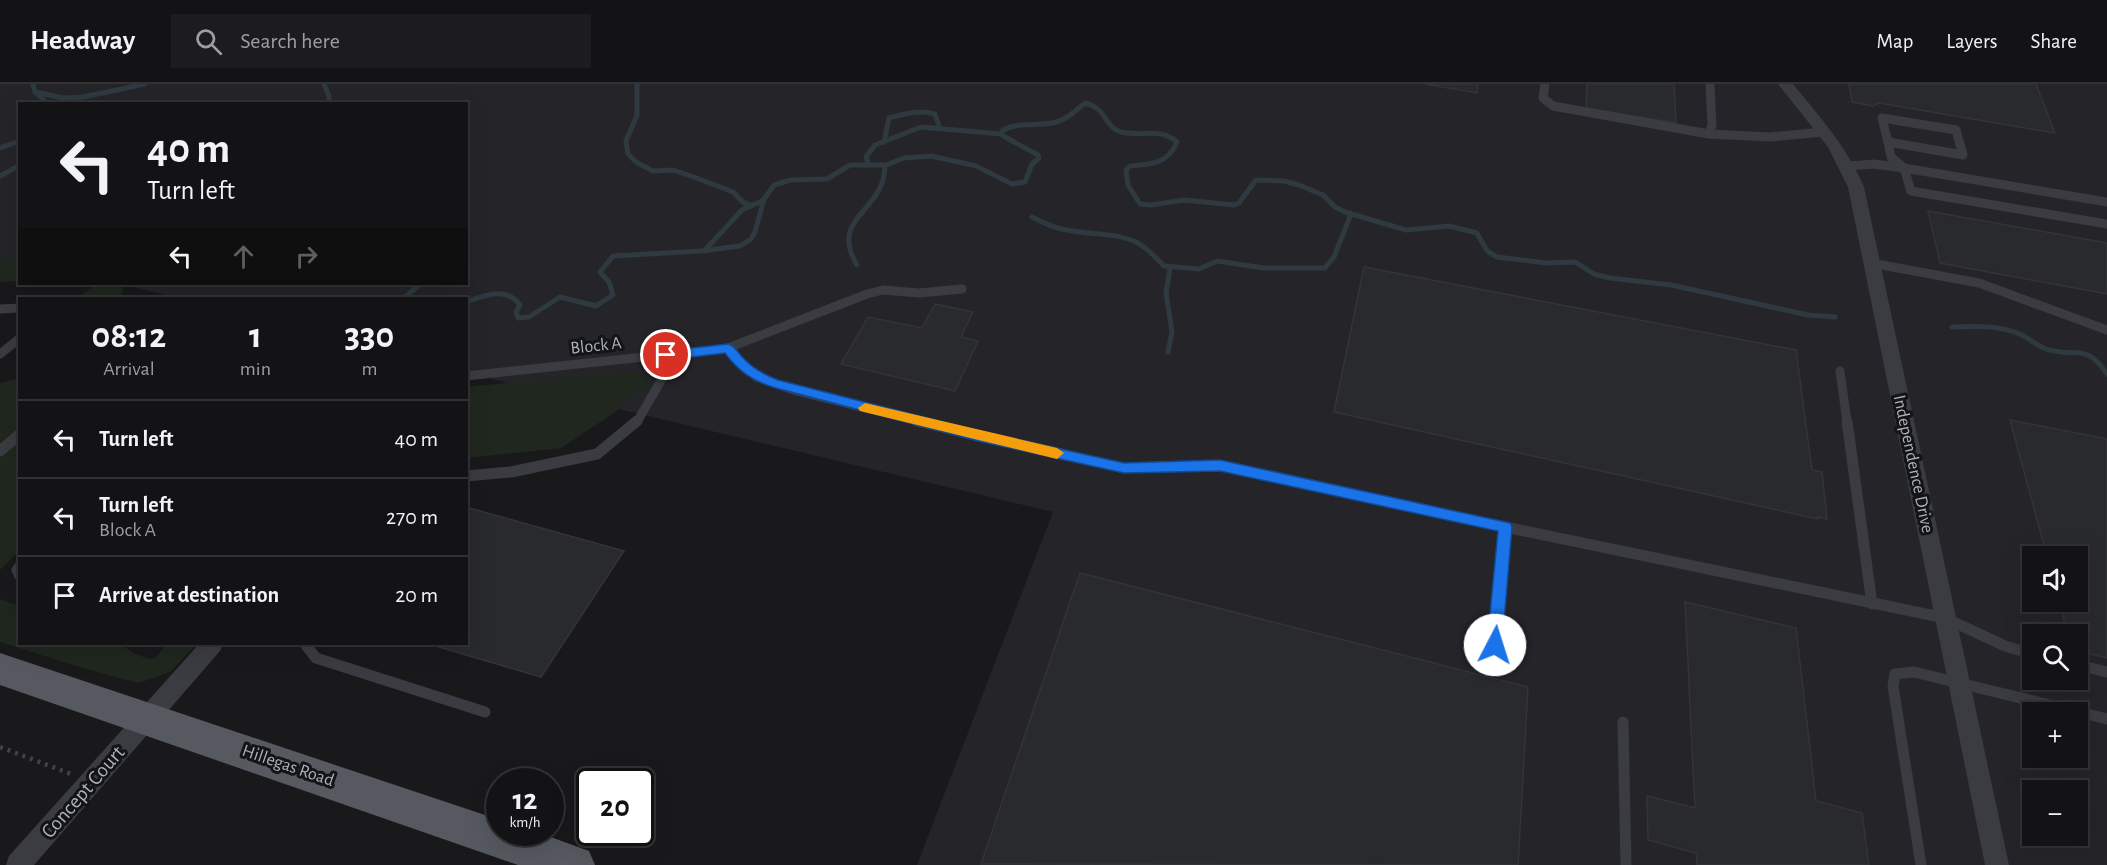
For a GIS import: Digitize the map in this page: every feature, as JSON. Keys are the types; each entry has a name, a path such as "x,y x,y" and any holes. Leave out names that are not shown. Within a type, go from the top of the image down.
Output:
{"main road":[{"name":"Hillegas Road","path":"0,669 575,865"}],"street":[{"name":"Independence Drive","path":"1785,84 1849,166 1856,187 1997,865"},
{"name":"Concept Court","path":"18,865 212,645"}],"lane":[{"path":"1545,84 1543,98 1553,106 1709,134 1770,137 1824,132"},
{"path":"1709,134 1712,125 1710,84"},
{"path":"1887,142 1963,155 1956,130 1882,118 1887,142 1891,157 1904,168 1911,191 2107,224"},
{"path":"1849,166 1874,164 1904,168 2107,202"},
{"path":"1871,263 1978,283 2107,330"},
{"name":"Block A","path":"468,376 728,348 867,294 883,290 919,293 962,289"},
{"path":"0,309 18,308"},
{"path":"0,354 18,340"},
{"path":"728,348 756,377 796,391 978,436 1124,468 1220,465 1505,527 1946,618 2005,646 2022,651"},
{"path":"468,476 511,472 597,454 636,423 663,377 666,355"},
{"path":"1840,371 1872,604"},
{"path":"0,451 18,436"},
{"path":"1495,645 1505,527"},
{"path":"306,645 316,658 485,712"},
{"path":"2088,667 2107,672"},
{"path":"1921,865 1893,686 1895,674 1914,672 1958,681 2107,719"},
{"path":"1623,722 1626,865"}],"path":[{"path":"0,747 71,773 64,781"}],"shaded area":[{"path":"0,84 2107,84 2107,865 917,865 1053,512 468,373 468,297 174,297 124,285 468,285 468,102 18,102 18,261 0,257"},
{"path":"0,257 18,261 18,281 0,282"},
{"path":"96,285 119,285 123,288 122,294 124,297 78,297"},
{"path":"634,371 645,376 653,384 652,388 647,391 641,390 621,404 620,409 561,448 468,458 468,387"},
{"path":"18,378 18,552 0,570 0,383"},
{"path":"0,599 18,606 15,612 18,614 18,645 122,645 135,654 150,659 155,658 166,645 196,645 170,672 139,683 0,642"}],"building":[{"path":"1425,84 1478,84 1477,93"},
{"path":"1587,84 1674,84 1676,123 1586,108"},
{"path":"1849,84 2036,84 2055,133 1879,103 1873,106 1852,102"},
{"path":"1928,211 2107,243 2107,294 1940,263"},
{"path":"1364,267 1796,350 1812,470 1822,472 1827,519 1818,517 1818,519 1334,412"},
{"path":"935,304 973,312 961,337 978,341 955,391 841,364 868,317 922,328"},
{"path":"2010,420 2107,439 2107,658 2088,653 2088,624 2065,624 2062,612 2088,612 2088,546 2044,546"},
{"path":"468,508 624,551 541,677 432,645 468,645"},
{"path":"1080,573 1528,687 1518,865 981,864"},
{"path":"1685,602 1796,628 1816,801 1862,813 1869,865 1697,865 1696,853 1648,840 1647,796 1695,808"}],"waterway":[{"path":"33,84 35,92"},
{"path":"35,92 63,98 83,97 145,84"},
{"path":"324,84 329,96 328,102"},
{"path":"637,84 637,115 626,141 628,154 636,162 653,171 673,170 694,177 733,192 744,203 751,205"},
{"path":"35,92 46,102"},
{"path":"1001,134 1003,130 1010,127 1060,121 1085,103 1098,109 1116,130 1164,135 1177,142 1164,159 1130,166 1126,170 1128,185 1140,204 1151,205 1184,200 1234,205 1239,203 1256,180 1284,181 1323,195 1335,207 1345,212 1406,230 1449,226 1477,233 1487,251 1497,257 1546,263 1575,262 1594,274 1610,278 1671,285 1808,315 1835,317"},
{"path":"884,141 889,118 900,115 918,112 935,114 940,129"},
{"path":"884,141 921,127 940,129"},
{"path":"940,129 1001,134"},
{"path":"885,165 904,158 931,156 976,166 1012,184 1025,182 1032,164 1039,158 1038,155 1001,134"},
{"path":"869,165 866,157 875,145 884,141"},
{"path":"0,148 18,142"},
{"path":"764,200 774,185 791,180 827,179 850,165 869,165"},
{"path":"869,165 885,165"},
{"path":"857,265 850,249 849,235 853,224 877,194 883,181 885,165"},
{"path":"0,176 18,166"},
{"path":"704,251 742,210 764,200"},
{"path":"704,251 740,246 751,239 764,200"},
{"path":"1032,217 1049,225 1075,232 1128,239 1144,247 1164,266 1199,269 1217,261 1264,268 1325,268 1334,257 1351,214"},
{"path":"468,301 495,294 508,296 520,305 516,312 518,318 529,317 560,297 596,306 613,295 609,282 600,272 613,256 704,251"},
{"path":"1168,352 1172,332 1166,293 1170,268"},
{"path":"405,297 419,285"},
{"path":"1952,327 2005,329 2022,335 2046,349 2086,354 2107,374"}],"slow traffic":[{"path":"865,408 1057,453"}],"route":[{"path":"666,355 728,348 756,377 796,391 978,436 1124,468 1220,465 1505,527 1495,645"}]}
